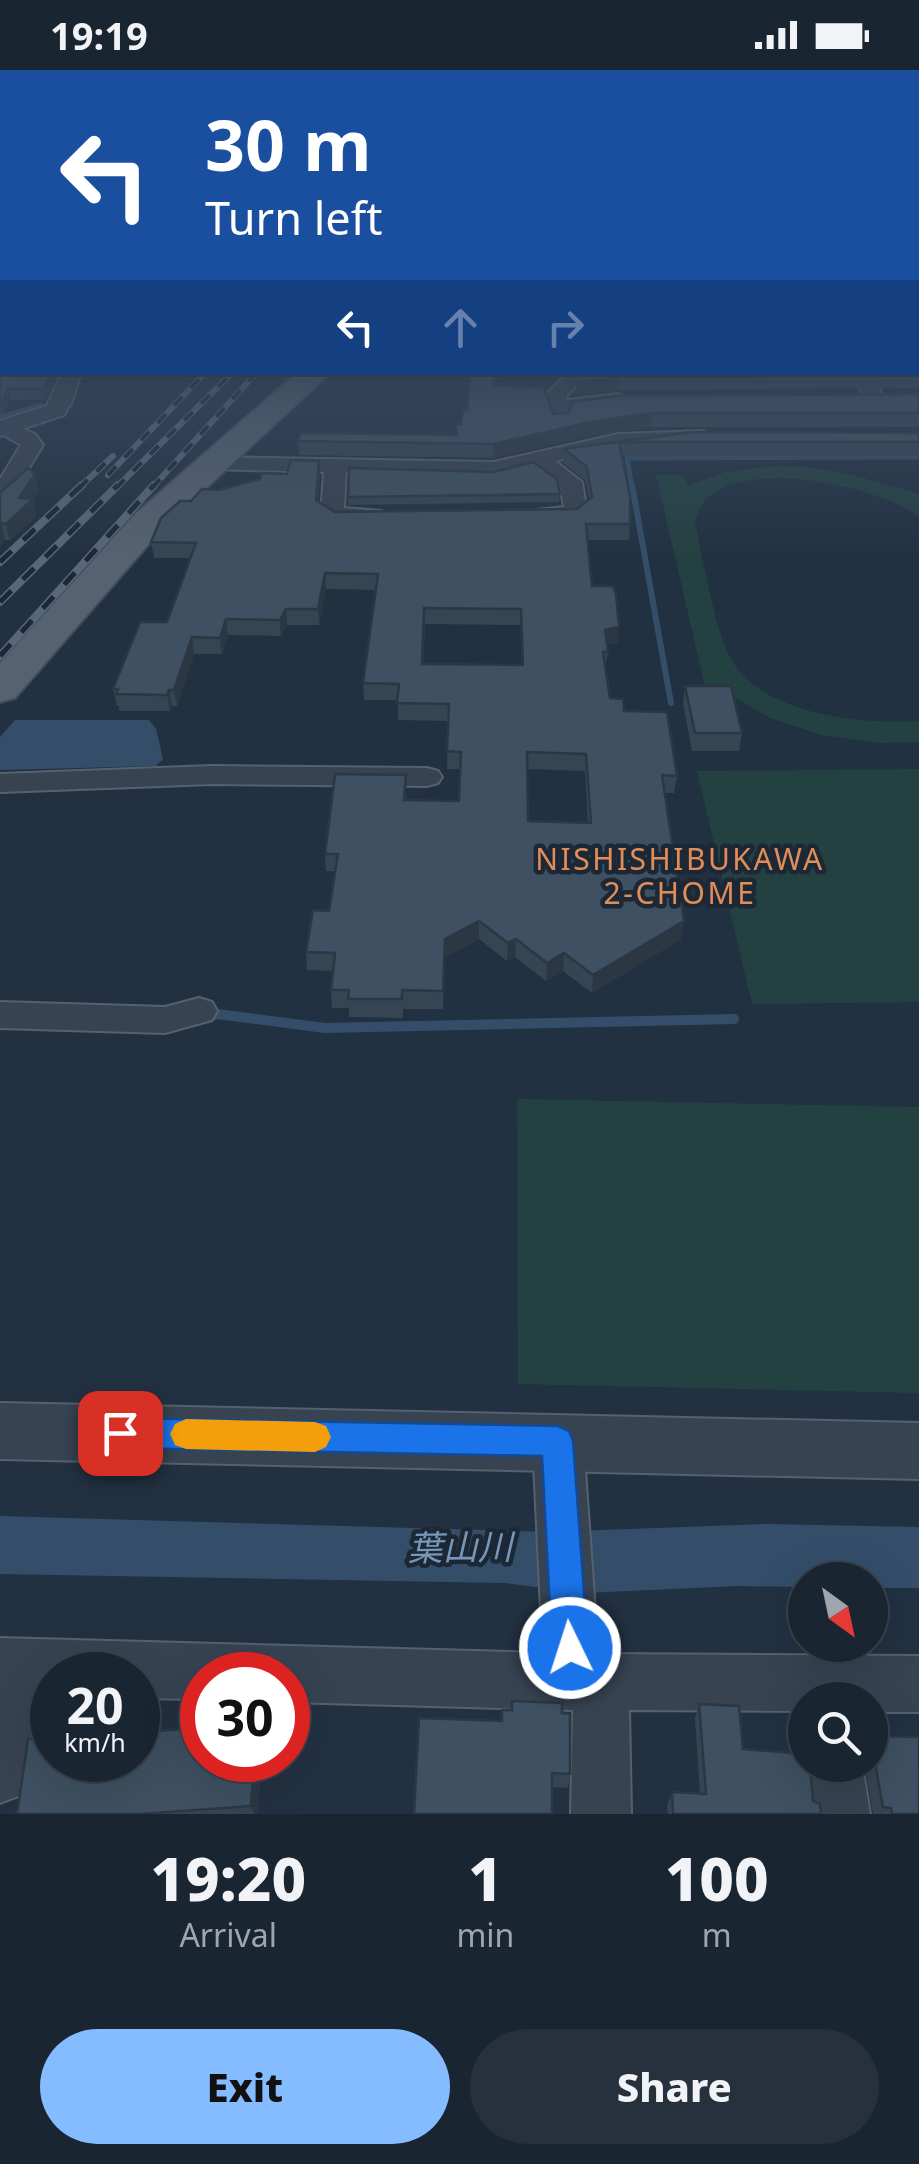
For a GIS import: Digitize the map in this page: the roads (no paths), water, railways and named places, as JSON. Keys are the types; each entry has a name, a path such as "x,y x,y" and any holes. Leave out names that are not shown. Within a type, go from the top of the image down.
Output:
{"main road":[{"path":"0,689 148,522 290,395"}],"street":[{"path":"2,428 55,410 64,395"},
{"path":"277,395 279,405"},
{"path":"556,395 562,427 590,446"},
{"path":"842,398 882,398 880,395"},
{"path":"560,407 637,400"},
{"path":"0,497 32,446 28,438 2,428"},
{"path":"211,462 494,469 590,446 650,437 730,437"},
{"path":"513,516 576,514 571,482 540,460"},
{"path":"335,468 332,515 395,516"},
{"path":"0,782 228,775 428,777"},
{"path":"0,1015 165,1020 199,1011"},
{"path":"0,1430 919,1451"},
{"path":"558,1441 601,1814"},
{"path":"0,1774 9,1684 586,1682 788,1691"},
{"path":"888,1687 919,1684"},
{"path":"835,1782 840,1814"}],"water":[{"path":"15,720 149,720 156,729 163,759 156,766 0,770 0,737"},
{"name":"葉山川","path":"0,1516 549,1532 767,1524 919,1527 919,1588 888,1588 888,1562 788,1562 788,1587 584,1593 505,1583 0,1574"}],"waterway":[{"path":"0,417 41,405"},
{"path":"632,488 627,458 919,457"},
{"path":"632,485 671,703"},
{"path":"206,1018 217,1014 325,1028 734,1019"}],"railway":[{"path":"108,475 184,395"},
{"path":"116,488 209,395"},
{"path":"152,488 236,395"},
{"path":"79,488 113,456"},
{"path":"0,562 82,485"},
{"path":"0,602 118,485"},
{"path":"0,656 154,485"}],"district":[{"name":"NISHISHIBUKAWA 2-CHOME","path":"680,877"}]}
